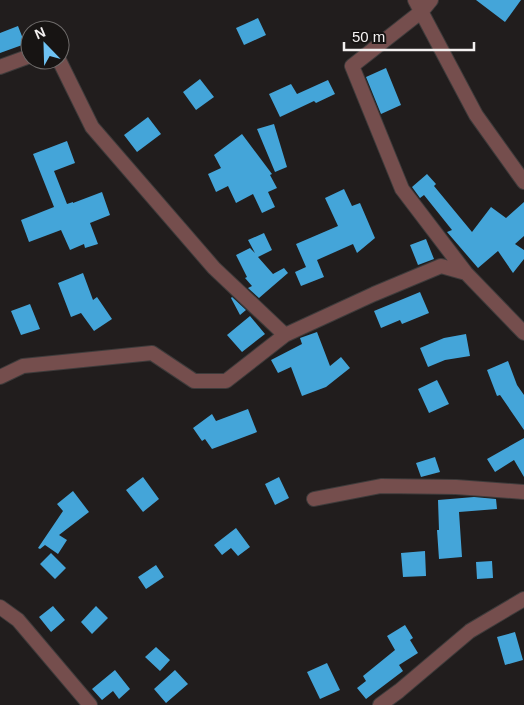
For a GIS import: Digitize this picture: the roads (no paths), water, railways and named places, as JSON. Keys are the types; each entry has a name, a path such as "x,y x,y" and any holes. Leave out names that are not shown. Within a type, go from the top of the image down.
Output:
{"street":[{"path":"431,0 419,6 352,66 402,189 466,273 524,333"},
{"path":"419,6 476,115 524,182"},
{"path":"0,67 20,60"},
{"path":"64,70 92,127 214,268 285,335"},
{"path":"0,376 23,366 152,352 194,382 226,381 285,335 374,294 441,266 466,273"},
{"path":"314,499 381,486 456,487 524,492"},
{"path":"380,705 470,631 524,599"},
{"path":"0,607 18,620 90,705"}]}
